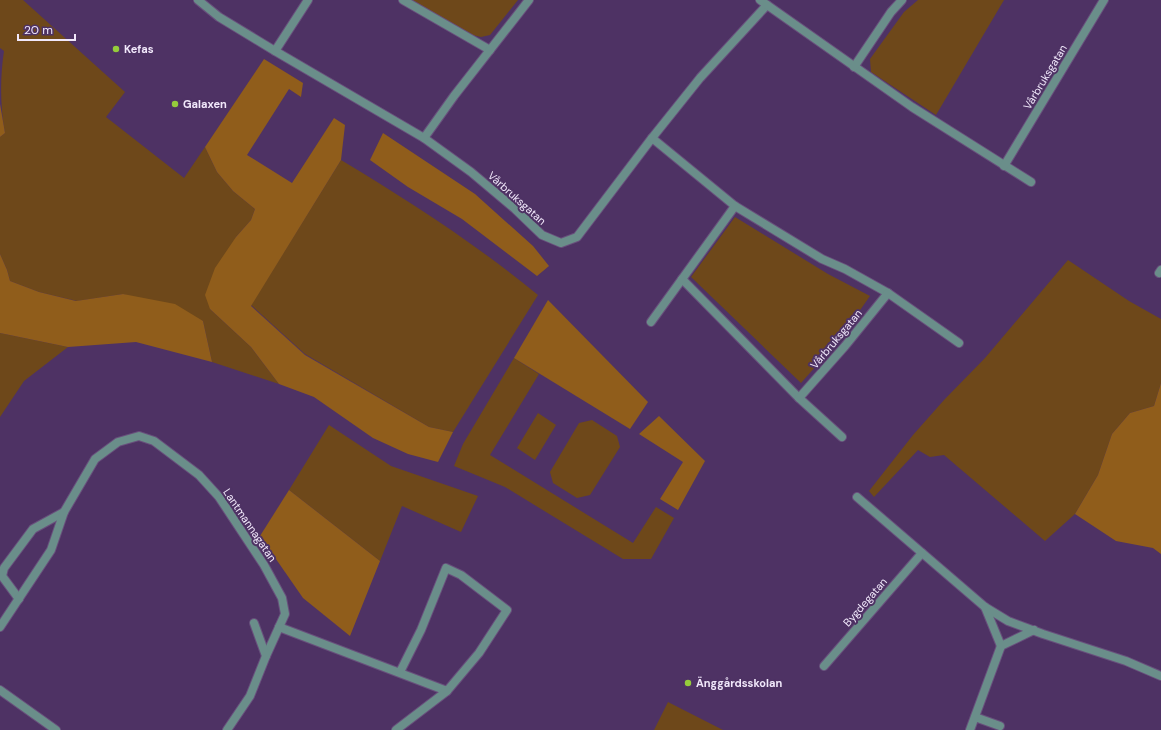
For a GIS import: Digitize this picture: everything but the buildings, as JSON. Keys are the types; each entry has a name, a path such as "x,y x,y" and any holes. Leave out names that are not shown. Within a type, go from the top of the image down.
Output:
{"street":[{"name":"Vårbruksgatan","path":"198,0 219,17 424,138 471,172 515,209 542,235 561,243 577,237 652,138 763,2 912,107 1031,182"},
{"path":"275,51 308,0"},
{"path":"404,0 490,50"},
{"path":"424,138 529,0"},
{"path":"854,67 891,12 902,0"},
{"name":"Vårbruksgatan","path":"1004,166 1104,0"},
{"path":"652,138 735,206 822,259 845,269 888,293 959,343"},
{"path":"651,322 735,206"},
{"path":"682,279 799,398 842,437"},
{"name":"Vårbruksgatan","path":"799,398 845,346 888,293"},
{"name":"Lantmannagatan","path":"0,627 52,550 64,512 95,459 118,442 139,436 154,441 199,474 219,497 264,565 282,598 285,614 250,696 227,730"},
{"path":"857,497 985,607 1008,621 1126,662 1161,676"},
{"path":"19,599 2,576 4,568 33,529 64,512"},
{"name":"Bygdegatan","path":"824,666 922,553"},
{"path":"396,730 447,690 479,653 507,610 461,575 446,568 422,630 400,672"},
{"path":"970,730 1000,646 985,607"},
{"path":"254,623 266,656"},
{"path":"279,627 447,690"},
{"path":"1000,646 1034,630"},
{"path":"0,690 46,727 56,730"},
{"path":"975,717 1000,726"}],"shaded area":[{"path":"0,0 23,0 125,92 106,117 184,178 205,147 217,172 233,191 255,209 251,220 236,237 210,309 251,347 279,384 212,362 203,321 123,294 77,301 39,292 10,281 0,254 0,137 5,133 1,102 1,81 4,51 0,48"},
{"path":"411,0 518,0 490,35 481,37 472,35"},
{"path":"918,0 1004,0 936,115 871,72 870,59 904,12"},
{"path":"264,59 303,83 301,97 289,89 247,155 292,183 334,118 345,125 341,160 251,306 305,355 429,427 453,432 438,462 408,454 373,438 314,397 279,384 251,347 210,309 205,295 215,268 236,237 251,220 255,209 233,191 217,172 205,147"},
{"path":"0,104 5,133 0,137"},
{"path":"383,133 475,194 533,246 549,266 537,276 462,219 408,187 370,160"},
{"path":"341,160 442,224 491,258 538,295 453,432 429,427 305,354 251,305"},
{"path":"735,217 828,274 870,296 839,340 801,383 691,277"},
{"path":"0,254 10,281 39,292 76,301 123,294 175,304 203,321 212,362 136,342 68,347 0,333"},
{"path":"1068,260 1129,301 1161,319 1161,383 1154,406 1130,413 1112,434 1098,475 1075,514 1045,541 944,455 930,457 918,450 874,497 869,491 913,435 944,400 985,358"},
{"path":"548,300 648,402 630,429 514,358"},
{"path":"0,333 68,347 24,381 0,417"},
{"path":"514,358 539,374 490,455 633,543 656,507 674,518 651,559 623,559 505,487 454,466 463,444"},
{"path":"1161,383 1161,554 1153,548 1116,541 1075,514 1098,475 1112,434 1130,413 1154,406"},
{"path":"538,413 556,425 535,460 517,448"},
{"path":"659,416 705,461 678,510 660,499 683,462 639,434"},
{"path":"592,420 617,436 620,447 590,495 577,498 553,483 550,472 579,423"},
{"path":"329,425 391,466 478,496 461,532 402,506 380,561 289,490"},
{"path":"289,490 380,561 350,636 303,598 260,536"},
{"path":"668,702 723,730 654,730"}],"place":[{"name":"Kefas","path":"116,49"},
{"name":"Galaxen","path":"175,104"},
{"name":"Änggårdsskolan","path":"688,683"}]}
